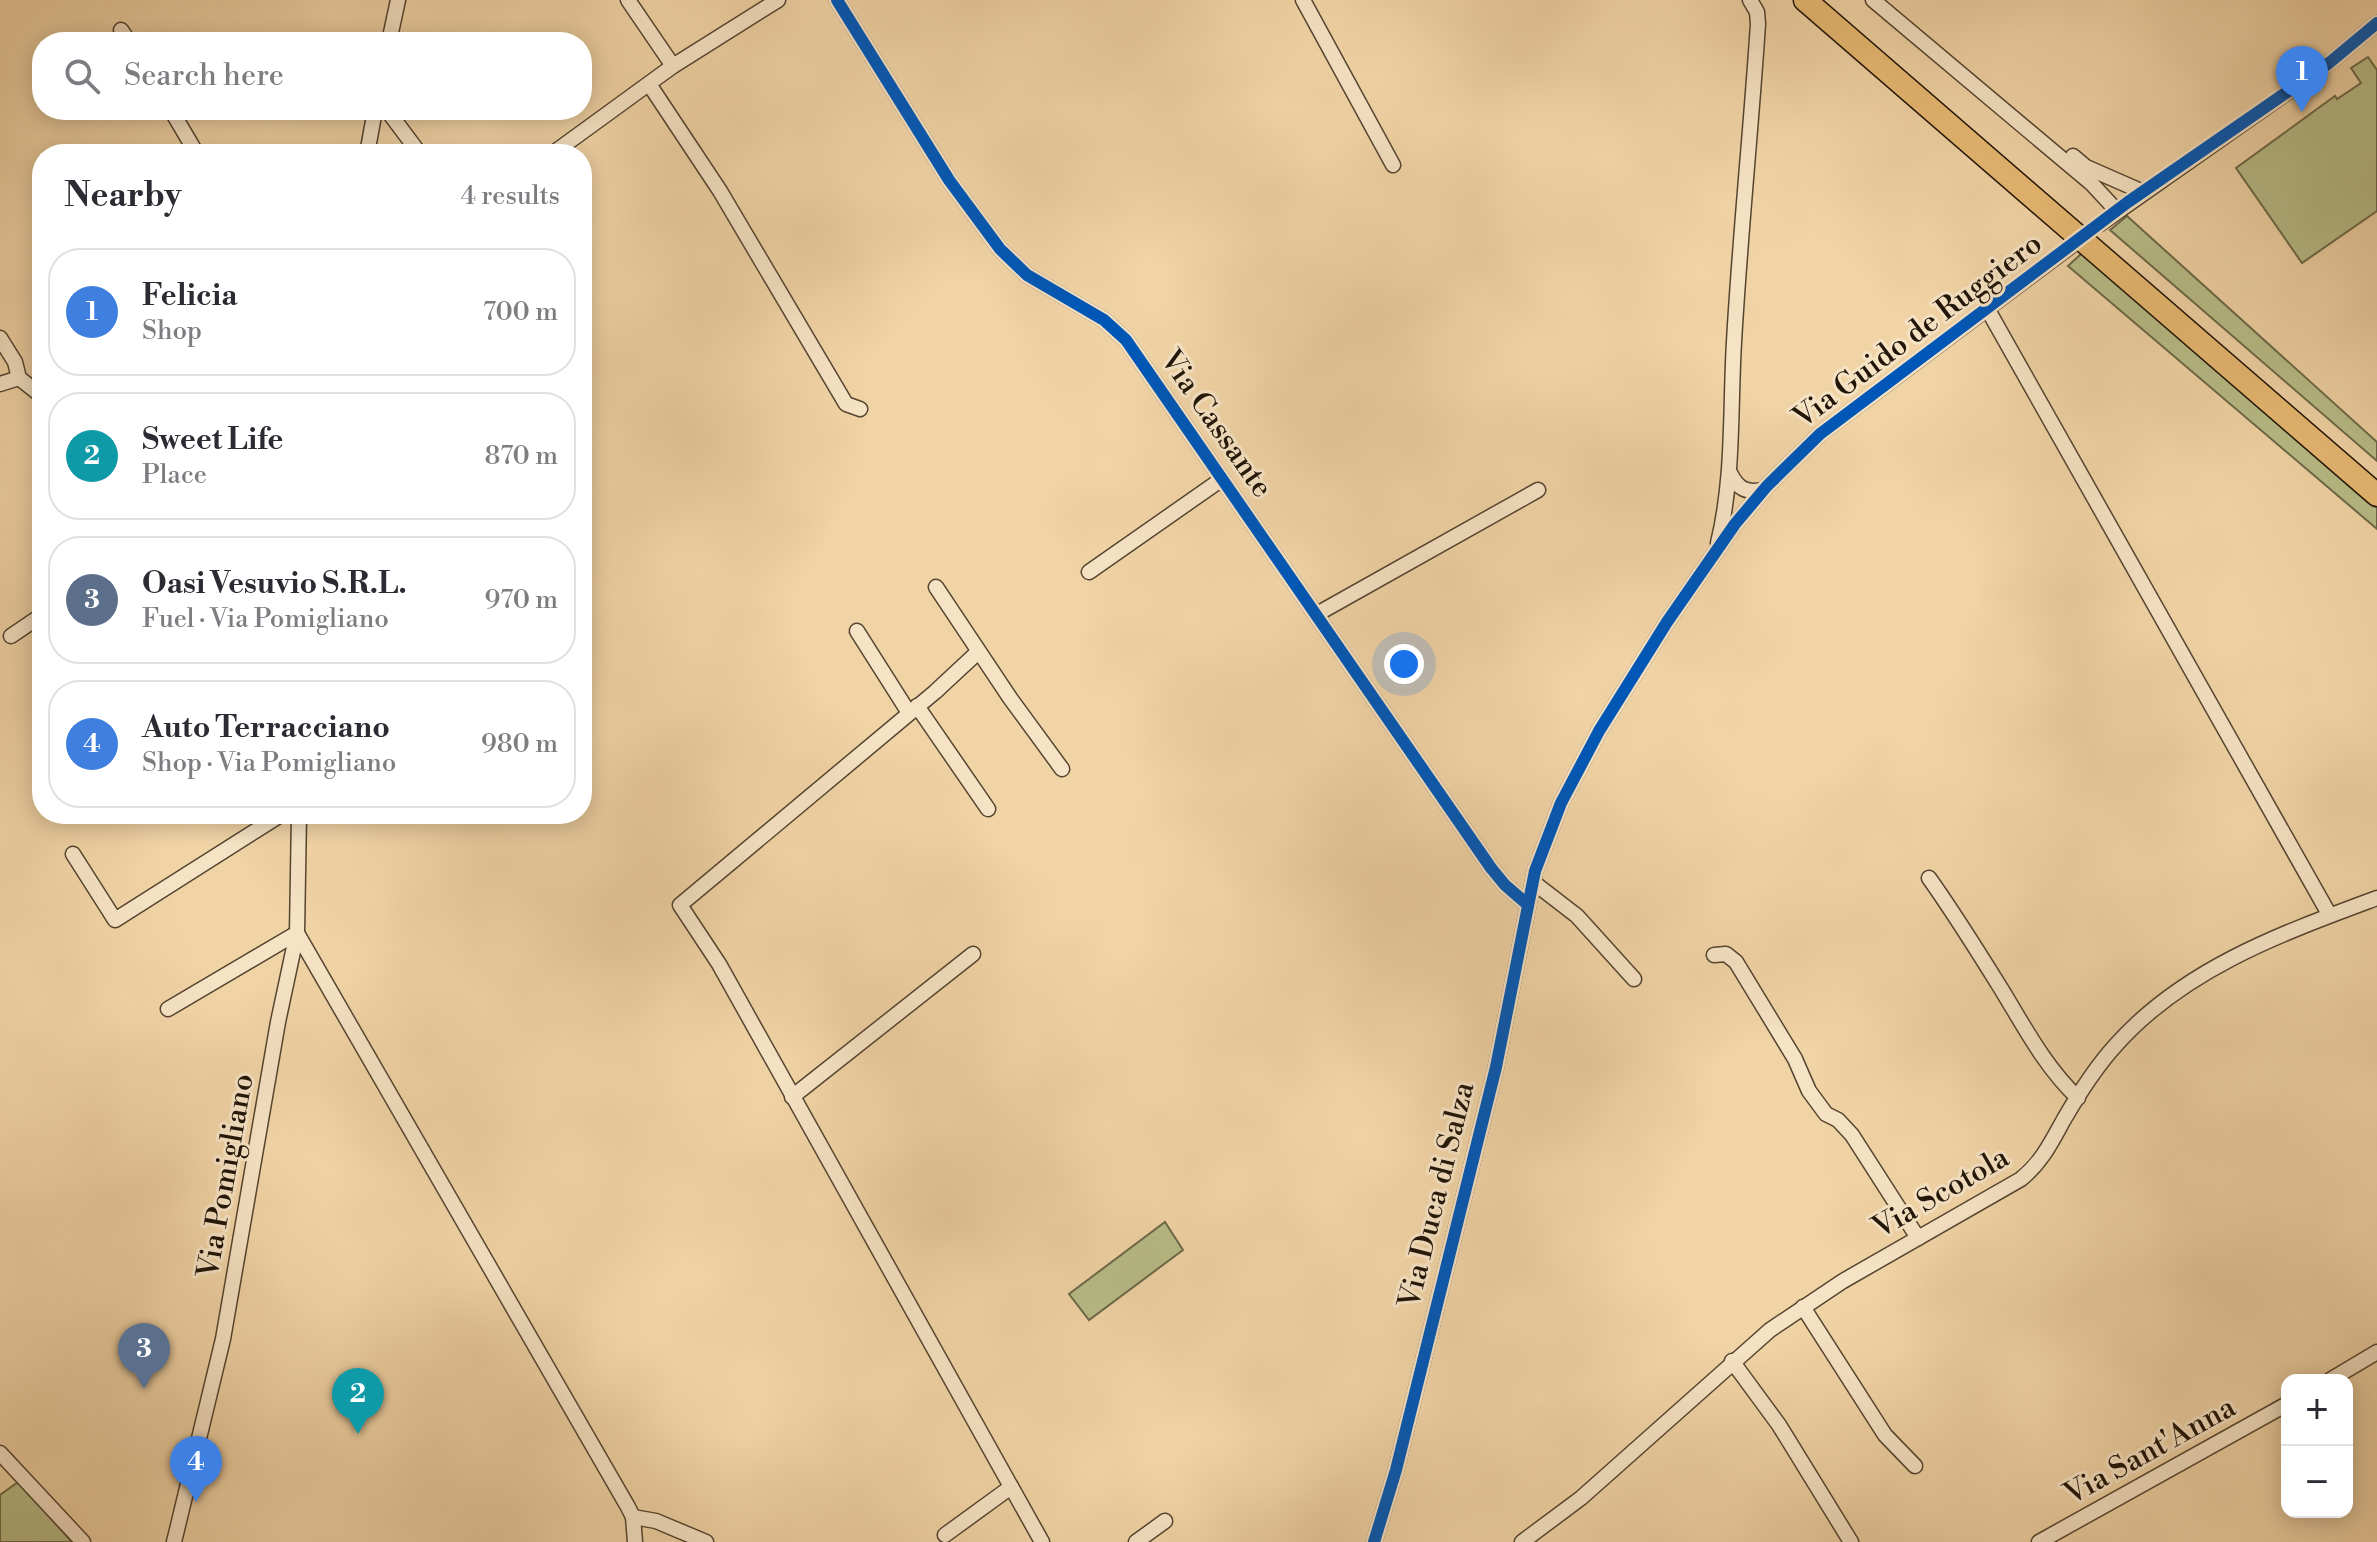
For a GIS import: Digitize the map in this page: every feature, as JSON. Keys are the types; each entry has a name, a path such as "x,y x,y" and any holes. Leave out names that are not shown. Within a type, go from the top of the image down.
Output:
{"highway":[{"path":"1805,0 2377,495"},
{"path":"1825,0 2377,477"}],"street":[{"path":"391,32 398,0"},
{"path":"628,0 673,66"},
{"path":"566,144 673,66 778,0"},
{"name":"Via Cassante","path":"837,0 949,180 1000,249 1027,275 1104,320 1126,340 1491,868 1528,905"},
{"path":"1303,0 1393,165"},
{"path":"1715,552 1725,513 1730,473 1734,343 1758,24 1757,12 1750,0"},
{"path":"1873,0 2092,184 2117,211"},
{"path":"1888,0 2086,167 2143,192"},
{"path":"2100,224 2329,63 2377,23"},
{"path":"649,84 720,191 846,404 860,409"},
{"path":"177,120 191,144"},
{"path":"369,144 373,120"},
{"path":"394,120 412,144"},
{"name":"Via Guido de Ruggiero","path":"1539,859 1561,803 1599,731 1667,622 1763,490 1820,434 2071,246"},
{"path":"1988,310 2329,914"},
{"path":"0,338 15,362 19,378 32,388"},
{"path":"0,384 19,378"},
{"path":"1730,473 1739,488 1746,491 1763,490"},
{"path":"1089,572 1222,479"},
{"path":"1317,614 1538,490"},
{"path":"936,587 978,652 1062,769"},
{"path":"11,636 32,622"},
{"path":"857,631 988,809"},
{"path":"978,652 680,905 719,964 1042,1542"},
{"path":"73,854 115,920 266,824"},
{"name":"Via Pomigliano","path":"174,1542 223,1339 278,1022 297,933 299,824"},
{"name":"Via Duca di Salza","path":"1374,1542 1396,1470 1496,1067 1539,859"},
{"path":"1929,878 2027,1033 2064,1085 2078,1098"},
{"path":"1533,882 1577,916 1634,979"},
{"name":"Via Scotola","path":"1522,1542 1581,1498 1732,1361 1803,1307 2032,1170 2115,1045 2149,1013 2186,985 2230,958 2329,914 2377,898"},
{"path":"168,1009 297,933 633,1517 635,1542"},
{"path":"792,1097 973,954"},
{"path":"1714,955 1726,954 1736,962 1795,1059 1809,1091 1826,1114 1838,1120 1852,1135 1918,1238"},
{"path":"1803,1307 1885,1435 1915,1466"},
{"path":"2340,1374 2377,1352"},
{"path":"1732,1361 1779,1425 1851,1542"},
{"name":"Via Sant'Anna","path":"2039,1542 2281,1407"},
{"path":"0,1453 83,1542"},
{"path":"945,1535 1011,1487"},
{"path":"633,1517 656,1521 706,1542"},
{"path":"1136,1542 1165,1521"}],"green space":[{"path":"2368,57 2377,70 2377,211 2302,263 2236,168 2335,96 2337,99 2361,83 2351,68"},
{"path":"2127,216 2377,442 2377,461 2110,230"},
{"path":"2082,253 2377,508 2377,529 2068,266"},
{"path":"1165,1222 1183,1250 1089,1320 1069,1294"},
{"path":"18,1482 72,1542 0,1542 0,1495"}],"cycle path":[{"path":"837,0 949,180 1000,249 1027,275 1104,320 1126,340 1491,868 1528,905"},
{"path":"1374,1542 1396,1470 1496,1067 1535,871 1561,803 1599,731 1667,622 1735,524 1767,486 1820,434 2128,202 2329,63 2377,23"}],"place":[{"name":"Felicia","path":"2302,112"},
{"name":"Oasi Vesuvio S.R.L.","path":"144,1389"},
{"name":"Sweet Life","path":"358,1434"},
{"name":"Auto Terracciano","path":"196,1502"}]}
